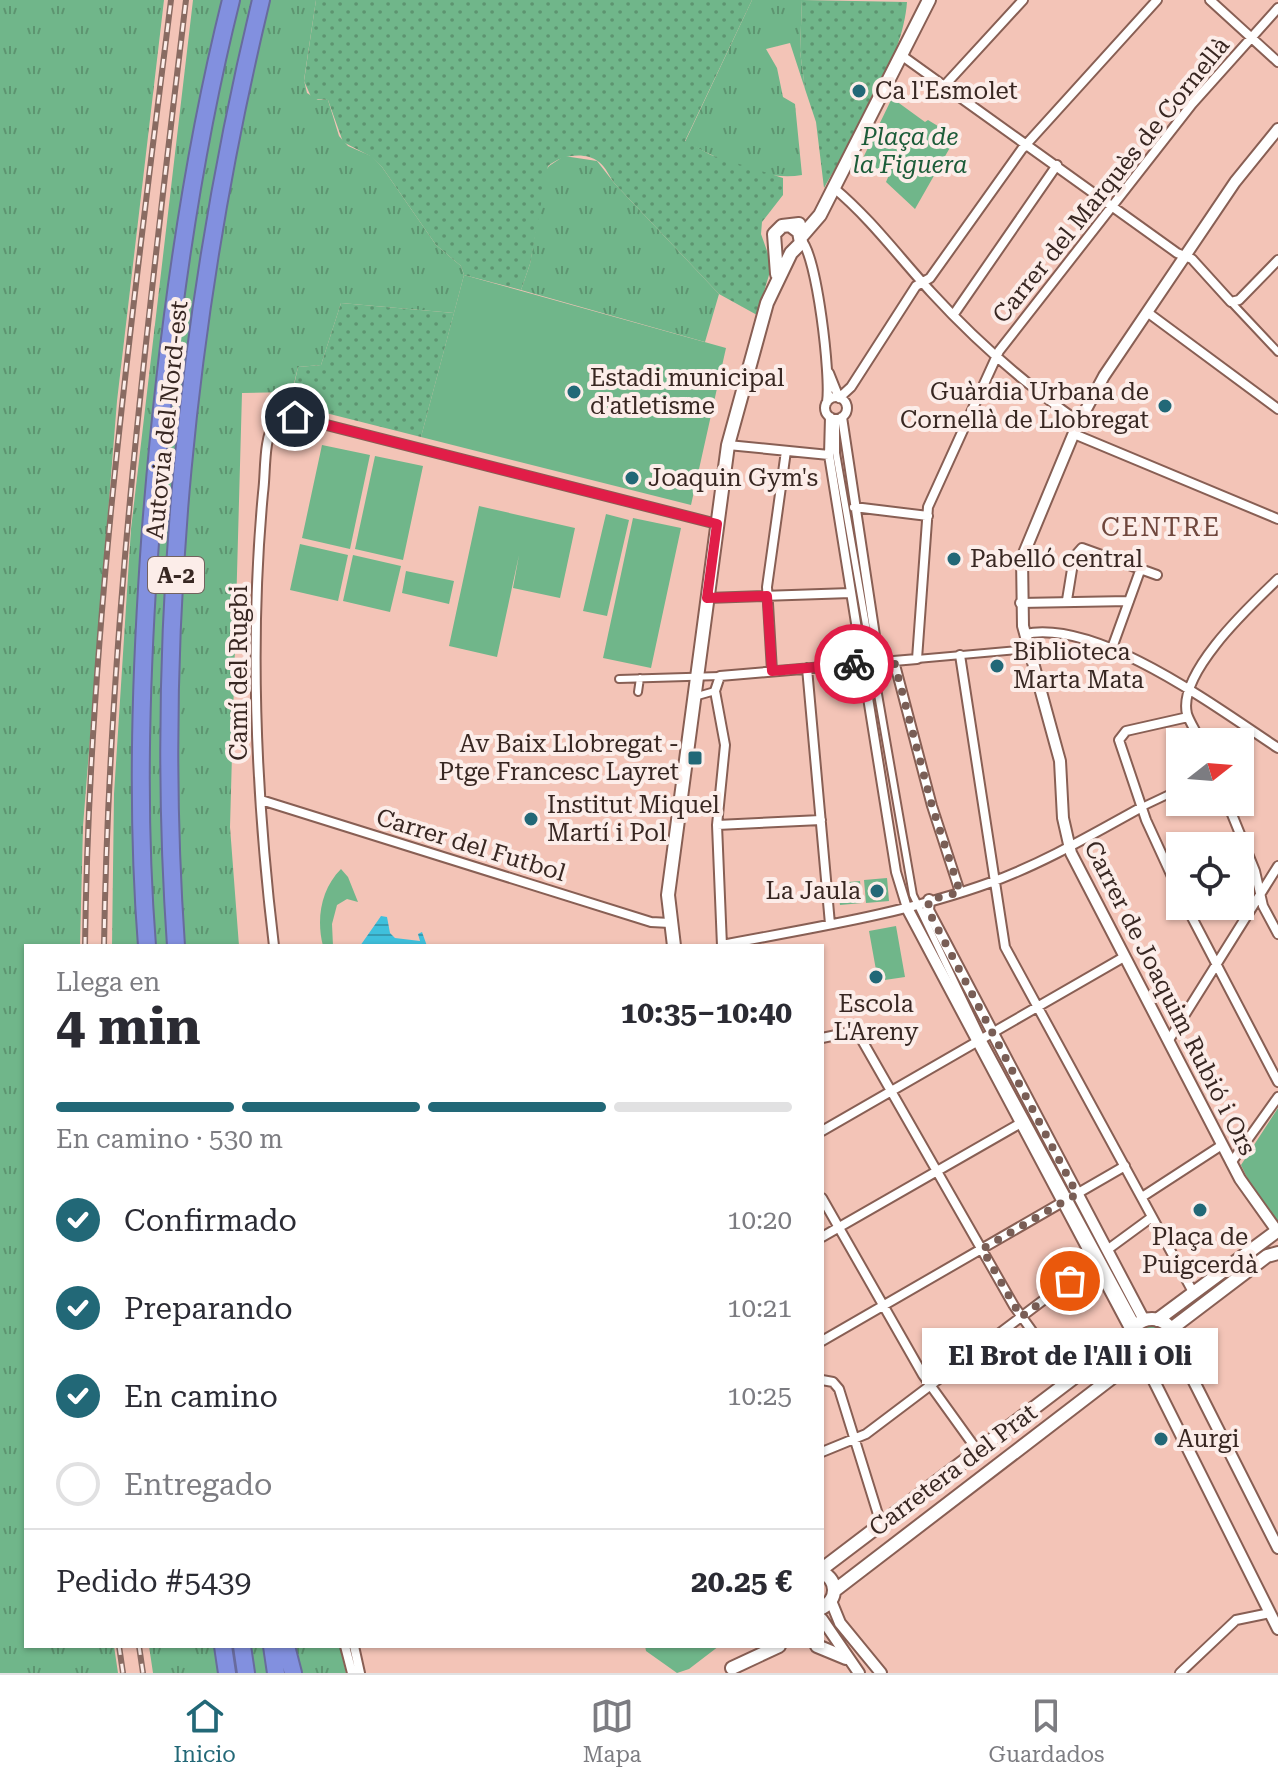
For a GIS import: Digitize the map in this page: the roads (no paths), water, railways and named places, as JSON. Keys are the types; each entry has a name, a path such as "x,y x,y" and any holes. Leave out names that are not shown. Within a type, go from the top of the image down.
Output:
{"highway":[{"name":"Autovia del Nord-est","path":"147,944 142,810 143,668 158,442 188,213 231,0"},
{"name":"Autovia del Nord-est","path":"176,944 170,769 186,429 212,240 261,0"},
{"path":"220,1673 221,1648"},
{"path":"221,1648 227,1673"},
{"path":"242,1648 246,1673"},
{"path":"272,1648 276,1673"},
{"path":"287,1648 293,1673"}],"main road":[{"path":"674,944 668,895 728,445 762,318 797,245 820,215 929,0"},
{"path":"776,287 779,263 775,232 820,215"},
{"path":"791,226 797,245"},
{"path":"776,248 797,245"},
{"path":"1278,1230 1278,1245"},
{"name":"Carretera del Prat","path":"824,1569 1139,1325 1193,1292 1278,1230"},
{"path":"1171,1329 1175,1344 1163,1362 1142,1362 1131,1349 1139,1325 1171,1329 1267,1256 1278,1253"},
{"name":"Carretera del Prat","path":"829,1600 1097,1388 1142,1362"},
{"path":"824,1573 832,1580 829,1600"},
{"path":"729,1670 754,1648"},
{"path":"729,1670 775,1648"},
{"path":"822,1648 846,1658"}],"street":[{"path":"945,85 1023,0"},
{"path":"827,402 839,398 851,387 916,286 930,278 1027,144 1157,0"},
{"path":"1210,0 1278,62"},
{"name":"Carrer del Marquès de Cornellà","path":"917,659 928,507 997,357 1110,205 1192,104 1278,8"},
{"path":"901,55 1110,205 1192,259 1278,352"},
{"name":"Carrer de Joaquim Rubió i Ors","path":"1278,129 1235,182 1104,376 1079,422 1025,548 1020,603 1025,634 1060,761 1063,818 1069,846 1231,1163 1278,1230"},
{"path":"954,314 1057,165"},
{"path":"834,188 880,231 923,282 997,357 1079,422"},
{"path":"797,245 812,264 829,373 825,409 836,419 854,507 896,872 1021,1123 1107,1250 1139,1325"},
{"path":"1231,302 1239,300 1278,260"},
{"path":"1147,312 1278,409"},
{"path":"829,373 846,408 836,419 829,455 851,593 871,663"},
{"name":"Camí del Rugbi","path":"274,944 261,800 257,665 262,508 272,427 280,418 295,417 717,524"},
{"path":"836,419 836,453 871,663"},
{"path":"1074,434 1278,519"},
{"path":"728,445 829,455"},
{"path":"772,671 767,596 786,451"},
{"path":"854,507 928,516"},
{"path":"1067,600 1074,557 1080,548 1157,575"},
{"path":"1112,648 1141,568"},
{"path":"1194,728 1188,717 1190,692 1209,651 1278,579"},
{"path":"707,598 851,593"},
{"path":"1020,603 1129,601"},
{"path":"1025,634 1083,637 1112,648 1190,692 1278,748"},
{"path":"619,679 720,676 1029,649"},
{"path":"960,655 1005,947 1193,1292"},
{"path":"894,661 932,806 960,892"},
{"path":"807,668 830,924"},
{"path":"720,676 715,691 725,745 717,825 722,944"},
{"path":"638,692 640,678"},
{"path":"694,697 715,691"},
{"path":"1166,862 1142,807 1119,740 1126,731 1188,717"},
{"path":"732,944 912,906 995,881 1166,796"},
{"name":"Carrer del Futbol","path":"261,800 651,922 670,923"},
{"path":"1232,816 1278,934"},
{"path":"717,825 821,820"},
{"path":"1169,1040 1278,866"},
{"path":"929,900 928,910 993,1033 1070,1198 1094,1262 1139,1325"},
{"path":"1193,920 1278,1082"},
{"path":"824,1130 1124,957"},
{"path":"824,1038 851,1032 859,1035 1021,1317 1068,1381"},
{"path":"980,1040 1139,1325"},
{"path":"1231,1163 1278,1097"},
{"path":"824,1236 1021,1123"},
{"path":"1142,1197 1222,1145"},
{"path":"824,1340 1125,1166"},
{"path":"824,1201 930,1386 977,1450"},
{"path":"1107,1250 1152,1217"},
{"path":"824,1451 855,1440 1094,1262"},
{"path":"1175,1344 1278,1548"},
{"path":"1142,1362 1278,1629"},
{"path":"824,1381 837,1386 881,1524"},
{"path":"824,1557 839,1556"},
{"path":"829,1600 840,1623 881,1673"},
{"path":"1180,1673 1236,1620 1270,1613"},
{"path":"824,1622 859,1673"},
{"path":"346,1648 352,1673"},
{"path":"354,1648 360,1673"}],"water":[{"path":"381,916 387,917 390,933 395,938 420,941 418,934 422,932 426,944 361,944"}],"railway":[{"path":"85,944 88,827 104,590 128,354 171,0"},
{"path":"104,944 107,827 122,590 145,354 186,0"},
{"path":"119,1648 123,1673"},
{"path":"139,1648 143,1673"}],"place":[{"name":"Ca l'Esmolet","path":"859,91"},
{"name":"Estadi municipal d'atletisme","path":"574,392"},
{"name":"Guàrdia Urbana de Cornellà de Llobregat","path":"1165,406"},
{"name":"Joaquin Gym's","path":"632,478"},
{"name":"Pabelló central","path":"954,559"},
{"name":"Biblioteca Marta Mata","path":"997,666"},
{"name":"Av Baix Llobregat - Ptge Francesc Layret","path":"695,758"},
{"name":"Institut Miquel Martí i Pol","path":"531,819"},
{"name":"La Jaula","path":"877,891"},
{"name":"Escola L'Areny","path":"876,977"},
{"name":"Plaça de Puigcerdà","path":"1200,1210"},
{"name":"El Brot de l'All i Oli","path":"1070,1281"},
{"name":"Aurgi","path":"1161,1439"}],"district":[{"name":"CENTRE","path":"1161,527"}],"park label":[{"name":"Plaça de la Figuera","path":"910,151"}]}
